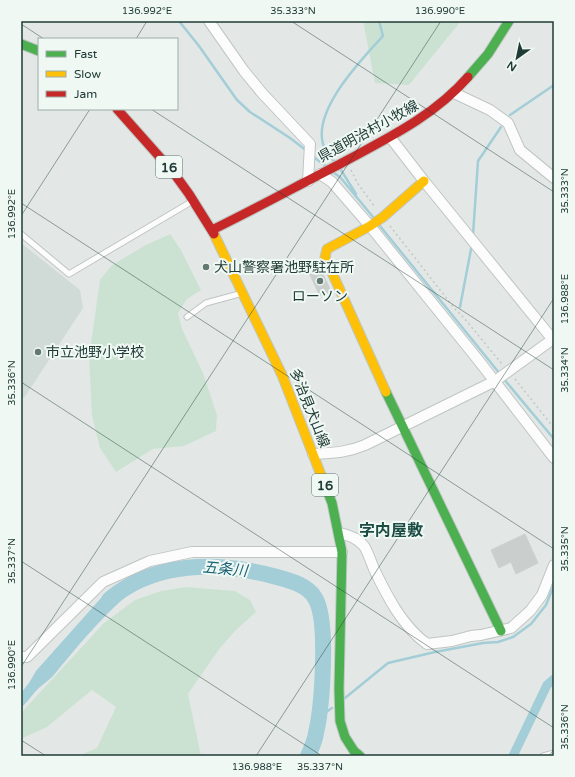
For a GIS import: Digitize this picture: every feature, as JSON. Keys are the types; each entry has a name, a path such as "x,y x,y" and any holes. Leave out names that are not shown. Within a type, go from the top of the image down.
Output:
{"main road":[{"name":"県道明治村小牧線","path":"212,230 308,181 423,118 454,93 480,65 509,21"},
{"path":"21,44 38,51"},
{"name":"多治見犬山線","path":"118,110 173,172 212,230 282,375 332,503 340,533 342,552 339,689 340,721 344,737 354,751 360,756"},
{"path":"424,181 371,226 327,249 325,257 402,426 501,631"}],"street":[{"path":"209,21 244,71 262,93 310,144 308,181"},
{"path":"454,93 490,110 508,123 520,150 554,178"},
{"path":"313,454 352,451 496,381 553,340 390,137"},
{"path":"321,173 332,182 371,226 496,381 554,458"},
{"path":"340,533 353,537 364,546 387,595 400,616 416,636 427,644 452,641 512,628 530,610 542,595 554,565"},
{"path":"21,657 27,657 103,582 150,561 192,552 342,552"}],"lane":[{"path":"21,234 69,274 193,201"},
{"path":"187,317 206,303 242,293"},
{"path":"543,756 554,753"}],"path":[{"path":"343,161 368,200 382,218 554,428"}],"shaded area":[{"name":"市立池野小学校","path":"21,243 80,290 83,308 24,398 21,396"}],"green space":[{"path":"363,21 461,21 409,85 375,83"},
{"path":"170,234 181,250 201,290 187,299 178,313 182,329 203,373 217,415 216,431 184,446 153,449 116,472 100,448 92,416 89,358 100,280 111,266 144,246"},
{"path":"186,587 235,591 250,600 256,612 235,631 220,648 188,694 201,756 78,756 97,748 116,707 92,690 47,727 21,739 21,713 104,623 135,600 161,591"}],"water":[{"path":"123,582 130,593 99,622 53,676 37,690 21,708 21,693 36,671 101,598"}],"building":[{"name":"ローソン","path":"319,266 331,291 320,296 308,271"},
{"path":"525,534 538,563 516,574 511,562 499,568 491,550"}],"waterway":[{"path":"179,21 199,46 237,100 250,112 307,151"},
{"path":"334,161 325,149 322,135 324,120 330,104 340,88 363,58 383,36 379,21"},
{"path":"510,115 554,85"},
{"path":"473,235 478,161 501,127"},
{"path":"312,156 326,166"},
{"path":"341,170 356,194"},
{"path":"334,173 340,177 373,217"},
{"path":"380,226 500,374"},
{"path":"460,307 472,244"},
{"path":"503,378 554,439"},
{"name":"五条川","path":"109,600 134,583 151,576 185,568 220,567 256,572 290,581 307,589 315,598 319,609 323,644 322,685 318,721 315,739 308,756"},
{"path":"345,698 388,663 435,652 483,643 498,642 513,637 531,624 546,605 554,585"},
{"path":"513,756 547,685 554,679"},
{"path":"319,717 332,708"}],"traffic: fast":[{"path":"468,77 488,54 509,21"},
{"path":"21,44 38,51"},
{"path":"386,392 501,631"},
{"path":"321,475 332,503 342,552 339,689 340,721 345,737 354,751 360,756"}],"traffic: slow":[{"path":"386,392 325,257 327,249 370,226 383,217 424,181"},
{"path":"214,234 282,375 321,475"}],"traffic: jam":[{"path":"212,230 340,164 408,126 440,104 468,77"},
{"path":"118,110 173,172 189,194 214,234"}],"place":[{"name":"犬山警察署池野駐在所","path":"206,267"},
{"name":"ローソン","path":"320,281"},
{"name":"市立池野小学校","path":"38,352"}],"district":[{"name":"字内屋敷","path":"391,530"}]}
